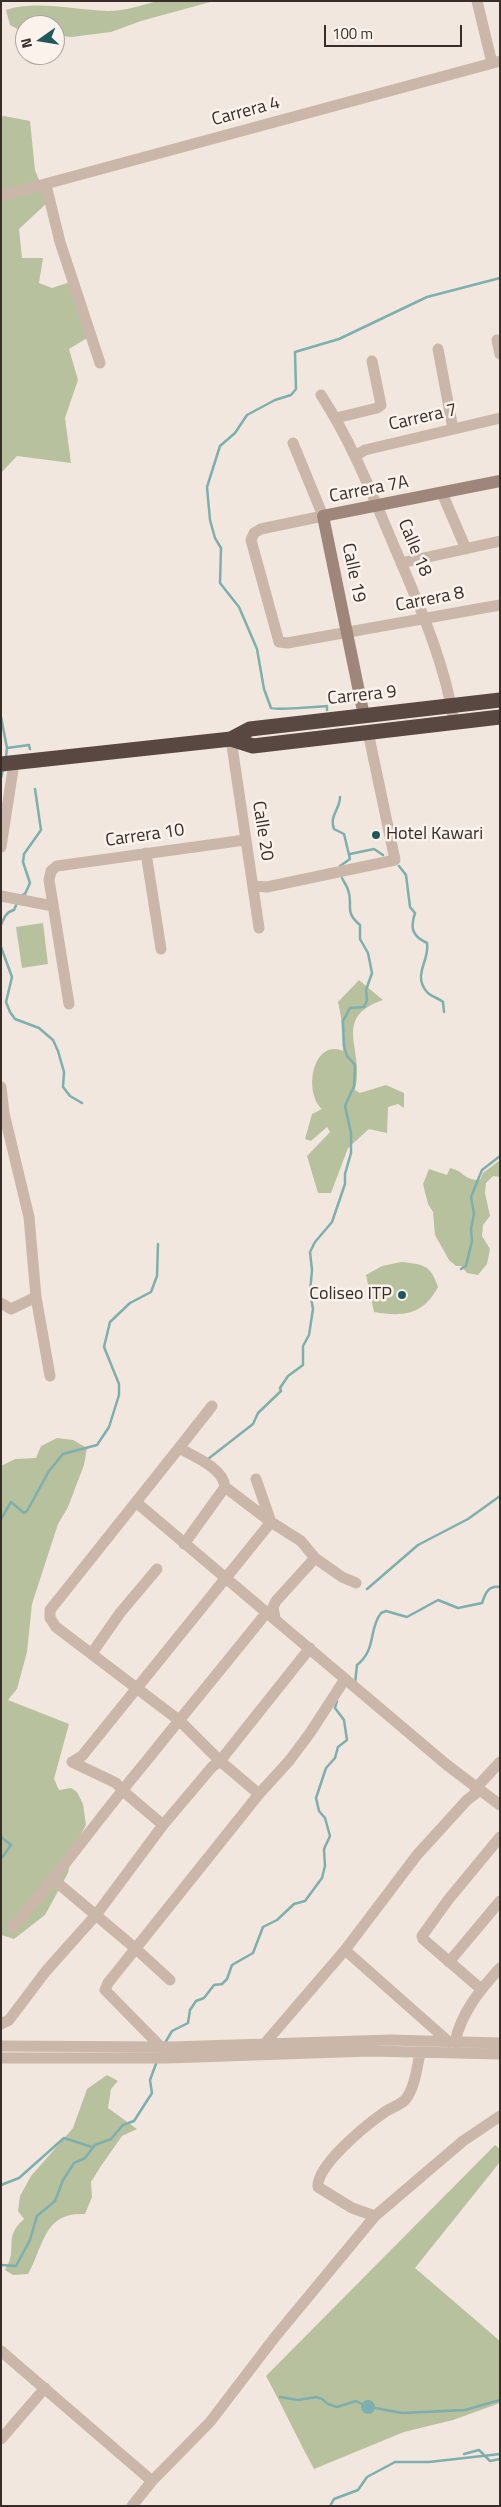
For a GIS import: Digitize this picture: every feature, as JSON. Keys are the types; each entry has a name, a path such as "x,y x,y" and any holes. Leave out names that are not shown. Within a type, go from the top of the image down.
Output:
{"highway":[{"name":"Carrera 9","path":"7,763 231,739 250,729 500,700"},
{"name":"Carrera 9","path":"231,739 253,746 500,717"}],"street":[{"path":"476,1 496,62"},
{"name":"Carrera 4","path":"1,196 496,62"},
{"path":"46,185 60,242 100,363"},
{"path":"497,340 500,354"},
{"path":"438,349 453,429"},
{"path":"336,418 377,408 381,405 372,361"},
{"name":"Calle 18","path":"321,395 336,418 378,506 424,619 451,705 454,722"},
{"name":"Carrera 7","path":"355,456 365,450 500,418"},
{"name":"Calle 19","path":"293,443 323,516 364,716"},
{"name":"Carrera 7A","path":"279,641 251,540 254,533 261,529 500,481"},
{"path":"442,493 466,549"},
{"path":"401,563 500,541"},
{"name":"Carrera 8","path":"279,641 287,643 348,634 500,605"},
{"path":"254,886 267,887 395,860 368,732"},
{"name":"Calle 20","path":"231,739 259,928"},
{"path":"1,846 7,763"},
{"name":"Carrera 10","path":"53,906 49,880 51,871 57,866 245,840"},
{"path":"146,853 161,949"},
{"path":"1,896 53,906 69,1004"},
{"path":"1,1087 4,1112 29,1217 36,1297 50,1376"},
{"path":"1,1303 11,1309 36,1297"},
{"path":"212,1406 137,1503 50,1610 50,1618 56,1627 180,1721 220,1761 259,1794"},
{"path":"178,1448 214,1470 224,1480 225,1487 184,1544"},
{"path":"256,1480 271,1522"},
{"path":"225,1487 271,1522 301,1541 315,1558 342,1577 356,1582"},
{"path":"137,1503 477,1790 500,1805"},
{"path":"163,1825 123,1791 116,1782 72,1762 82,1756 271,1522"},
{"path":"13,1927 54,1880 180,1721 271,1615 276,1601 315,1558"},
{"path":"92,1653 120,1613 157,1569"},
{"path":"1,2024 9,2020 46,1971 96,1915 163,1825 212,1767 220,1761 310,1648"},
{"path":"161,2047 105,1990 135,1948 259,1794 289,1761 351,1684"},
{"path":"266,2042 345,1950 417,1855 500,1762"},
{"path":"481,1989 423,1939 422,1933 500,1837"},
{"path":"54,1880 170,1980"},
{"path":"449,1962 500,1901"},
{"path":"345,1950 452,2042"},
{"path":"452,2042 460,2022 481,1989 500,1968"},
{"path":"1,2046 161,2047 223,2046 266,2042 376,2040 500,2043"},
{"path":"1,2058 159,2058 370,2051 500,2054"},
{"path":"375,2216 352,2208 318,2187 317,2182 324,2169 343,2148 382,2113 406,2099 420,2053"},
{"path":"132,2506 152,2481 210,2422 275,2337 375,2216 464,2141 500,2116"},
{"path":"2,2352 152,2481"},
{"path":"1,2439 45,2388"}],"green space":[{"path":"158,1 214,1 141,21 111,32 71,37 65,36 65,15 15,15 15,28 10,25 6,10 30,6 56,6 108,11 133,8"},
{"path":"1,117 30,121 35,170 48,202 19,229 22,258 43,258 39,283 52,288 70,282 87,338 69,349 78,380 65,418 71,463 17,456 1,473"},
{"path":"43,923 48,964 22,968 16,927"},
{"path":"359,980 383,1000 367,1007 358,1016 354,1026 353,1037 357,1062 355,1090 360,1093 386,1085 404,1093 404,1108 398,1104 388,1107 387,1133 369,1129 348,1148 331,1193 318,1193 307,1156 330,1132 327,1127 311,1141 305,1139 312,1114 322,1109 316,1101 313,1091 314,1069 318,1059 324,1052 333,1049 343,1051 338,1002"},
{"path":"500,1160 500,1177 493,1176 486,1183 485,1193 490,1216 483,1225 482,1236 490,1249 487,1264 478,1275 467,1273 461,1266 456,1266 449,1260 435,1235 433,1212 428,1204 423,1184 429,1169 447,1175 450,1168 455,1169 470,1179 480,1180 483,1173"},
{"name":"Coliseo ITP","path":"401,1262 425,1267 432,1274 438,1287 426,1303 412,1312 385,1314 374,1312 366,1275 382,1266"},
{"path":"57,1438 73,1440 87,1448 84,1465 68,1507 58,1524 32,1604 27,1652 17,1689 8,1700 69,1724 54,1779 59,1790 71,1788 77,1792 83,1804 86,1825 73,1849 68,1873 45,1915 14,1939 1,1935 1,1466 15,1459 36,1458 41,1446"},
{"path":"107,2075 118,2081 111,2089 108,2108 137,2129 122,2136 91,2182 92,2197 85,2214 61,2218 53,2224 28,2274 13,2275 5,2270 11,2255 14,2232 24,2219 18,2211 20,2196 31,2176 73,2128 87,2089"},
{"path":"495,2145 500,2149 500,2162 415,2268 500,2341 500,2403 453,2420 404,2432 314,2469 266,2376"}],"water":[{"path":"365,2400 371,2400 375,2407 371,2414 365,2414 361,2410 361,2404"}],"waterway":[{"path":"327,710 327,706 288,709 271,708 264,689 257,649 239,607 220,583 221,548 215,538 210,520 207,487 220,446 235,433 247,415 275,400 291,395 296,389 295,352 339,339 427,297 500,278"},
{"path":"1,717 7,748 6,757"},
{"path":"7,748 29,745 30,749"},
{"path":"1,778 3,770"},
{"path":"20,896 25,894 30,883 23,862 24,854 41,830 35,789"},
{"path":"340,797 333,824 334,829 344,834 350,859 340,866"},
{"path":"350,854 374,849 383,855"},
{"path":"399,866 406,875 410,907 415,913 413,923 415,934 427,943 421,980 429,994 443,1002 444,1012"},
{"path":"208,1459 253,1424 258,1413 281,1391 280,1388 288,1376 303,1365 303,1346 309,1335 313,1309 310,1292 312,1270 310,1252 315,1242 332,1222 345,1184 345,1174 351,1153 351,1133 345,1106 354,1086 355,1065 347,1056 344,1046 343,1021 350,1008 364,1007 367,1000 366,990 372,973 368,953 360,939 360,925 350,912 350,895 342,878"},
{"path":"1,925 9,912 14,910 17,903"},
{"path":"1,947 12,977 6,1002 10,1012 15,1019 39,1028 53,1040 64,1072 63,1087 70,1096 82,1103"},
{"path":"461,1269 466,1266 472,1241 471,1229 474,1214 471,1197 482,1170 500,1156"},
{"path":"1,1519 11,1502 24,1513 27,1511 49,1471 63,1454 97,1445 109,1427 119,1395 119,1384 104,1347 110,1322 130,1303 151,1292 157,1276 158,1244"},
{"path":"367,1589 418,1545 468,1519 500,1496"},
{"path":"355,1684 357,1665 367,1653 377,1619 381,1613 386,1611 407,1617 438,1600 458,1608 482,1603 490,1589 500,1587"},
{"path":"165,2043 172,2031 188,2023 190,2010 196,2001 204,1998 214,1985 222,1984 227,1979 232,1965 253,1953 263,1927 277,1920 294,1904 305,1901 322,1878 325,1866 324,1849 330,1836 325,1818 319,1811 316,1798 326,1768 335,1758 338,1747 347,1740 344,1720 335,1708 337,1701"},
{"path":"1,1837 11,1845 1,1859"},
{"path":"1,2265 16,2266 30,2240 37,2216 55,2201 63,2180 74,2163 85,2158 95,2145 111,2139 123,2125 134,2121 152,2093 150,2080 157,2061"},
{"path":"1,2185 19,2178 64,2138 92,2147"},
{"path":"280,2397 298,2400 316,2397 337,2407 356,2401 362,2404"},
{"path":"375,2408 402,2413 465,2410 500,2400"},
{"path":"464,2454 479,2450 490,2461 500,2459"},
{"path":"330,2506 334,2499 358,2490 367,2477 395,2462 429,2462 500,2454"}],"place":[{"name":"Hotel Kawari","path":"376,835"},
{"name":"Coliseo ITP","path":"402,1295"}]}
